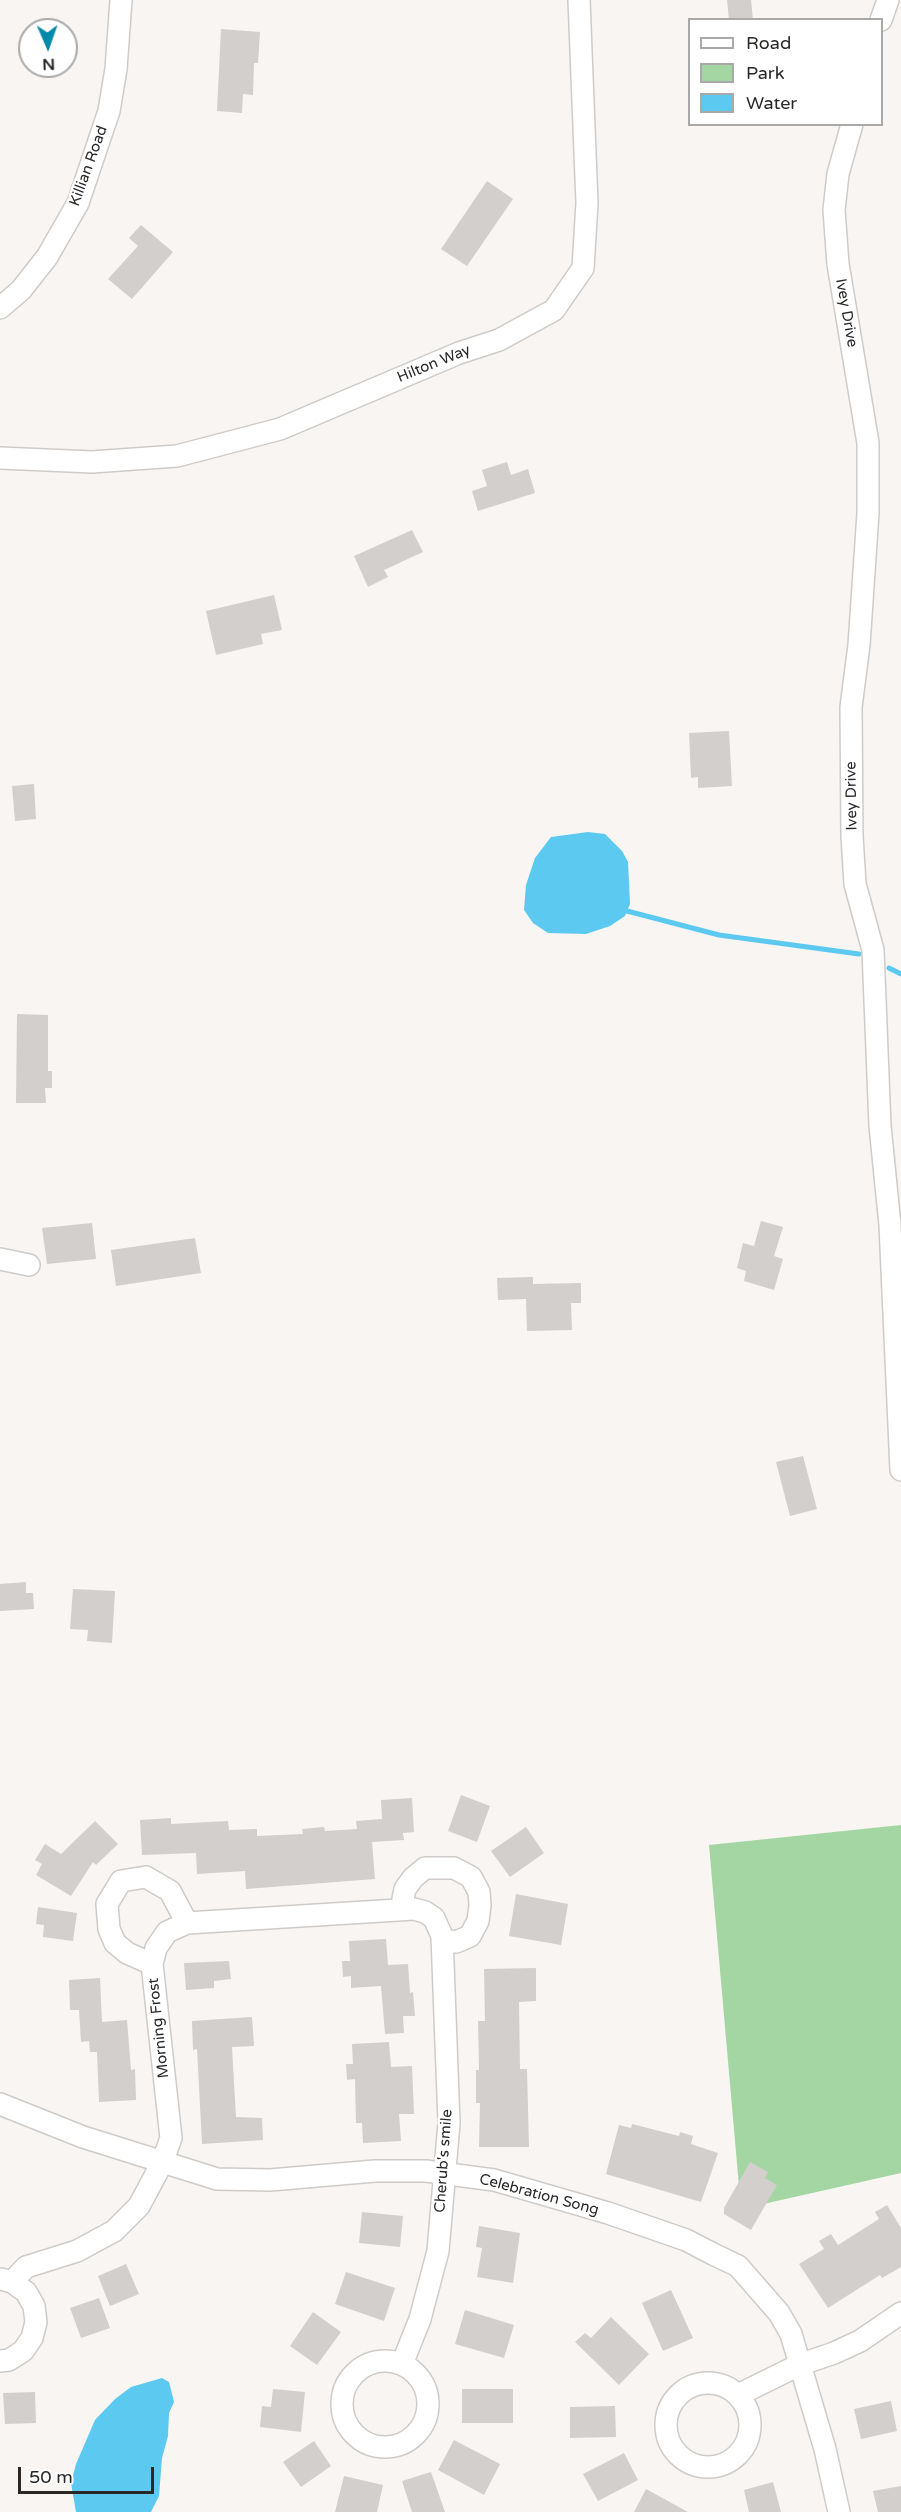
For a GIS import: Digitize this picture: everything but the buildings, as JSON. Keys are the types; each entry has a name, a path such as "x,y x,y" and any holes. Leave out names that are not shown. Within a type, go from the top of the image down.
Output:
{"street":[{"name":"Killian Road","path":"0,308 21,290 47,257 78,203 109,111 116,69 121,0"},
{"name":"Hilton Way","path":"0,458 92,462 177,456 280,429 459,352 499,340 554,310 583,268 587,203 579,0"},
{"path":"882,18 888,0"},
{"name":"Ivey Drive","path":"851,126 838,174 834,210 839,274 868,443 868,513 859,645 851,707 852,836 855,884 873,950 880,1126 890,1225 901,1470"},
{"path":"0,1259 29,1265"},
{"path":"404,1909 402,1899 405,1889 412,1878 425,1868 454,1868 471,1877 479,1892 478,1921 470,1936 456,1942 442,1940"},
{"path":"152,1964 121,1948 115,1943 109,1929 107,1904 121,1881 146,1877 170,1891 187,1923"},
{"name":"Morning Frost","path":"6,2280 26,2267 77,2251 114,2231 139,2206 162,2163 171,2138 152,1964 156,1948 167,1932 187,1923 404,1909 425,1912 434,1918"},
{"name":"Cherub's smile","path":"402,2364 420,2319 438,2251 449,2124 442,1940 434,1918"},
{"name":"Celebration Song","path":"0,2104 83,2137 217,2179 270,2180 375,2171 426,2170 494,2180 608,2213 686,2240 738,2266 779,2313 791,2334 825,2450 839,2512"},
{"path":"0,2361 9,2360 22,2351 32,2338 36,2322 34,2306 26,2292 6,2280"},
{"path":"738,2395 799,2365 860,2341 901,2313"},
{"path":"388,2360 402,2364 414,2372 423,2383 428,2397 425,2419 413,2437 401,2444 387,2447 373,2446 360,2440 343,2418 341,2403 344,2390 350,2377 361,2368 374,2362 388,2360"},
{"path":"701,2383 718,2383 738,2395 750,2419 749,2435 742,2450 730,2461 714,2467 698,2466 682,2459 671,2447 665,2432 666,2415 673,2400 686,2388 701,2383"}],"green space":[{"path":"901,1825 901,2173 741,2209 709,1845"}],"water":[{"path":"588,832 605,834 622,851 628,862 630,904 625,916 610,926 586,934 548,933 533,923 524,910 526,885 535,858 551,837"},
{"path":"162,2378 169,2382 174,2402 169,2413 159,2496 151,2512 76,2512 71,2483 76,2464 95,2420 115,2399 131,2387"}],"waterway":[{"path":"627,911 719,935 859,954"},
{"path":"889,968 901,974"}]}
